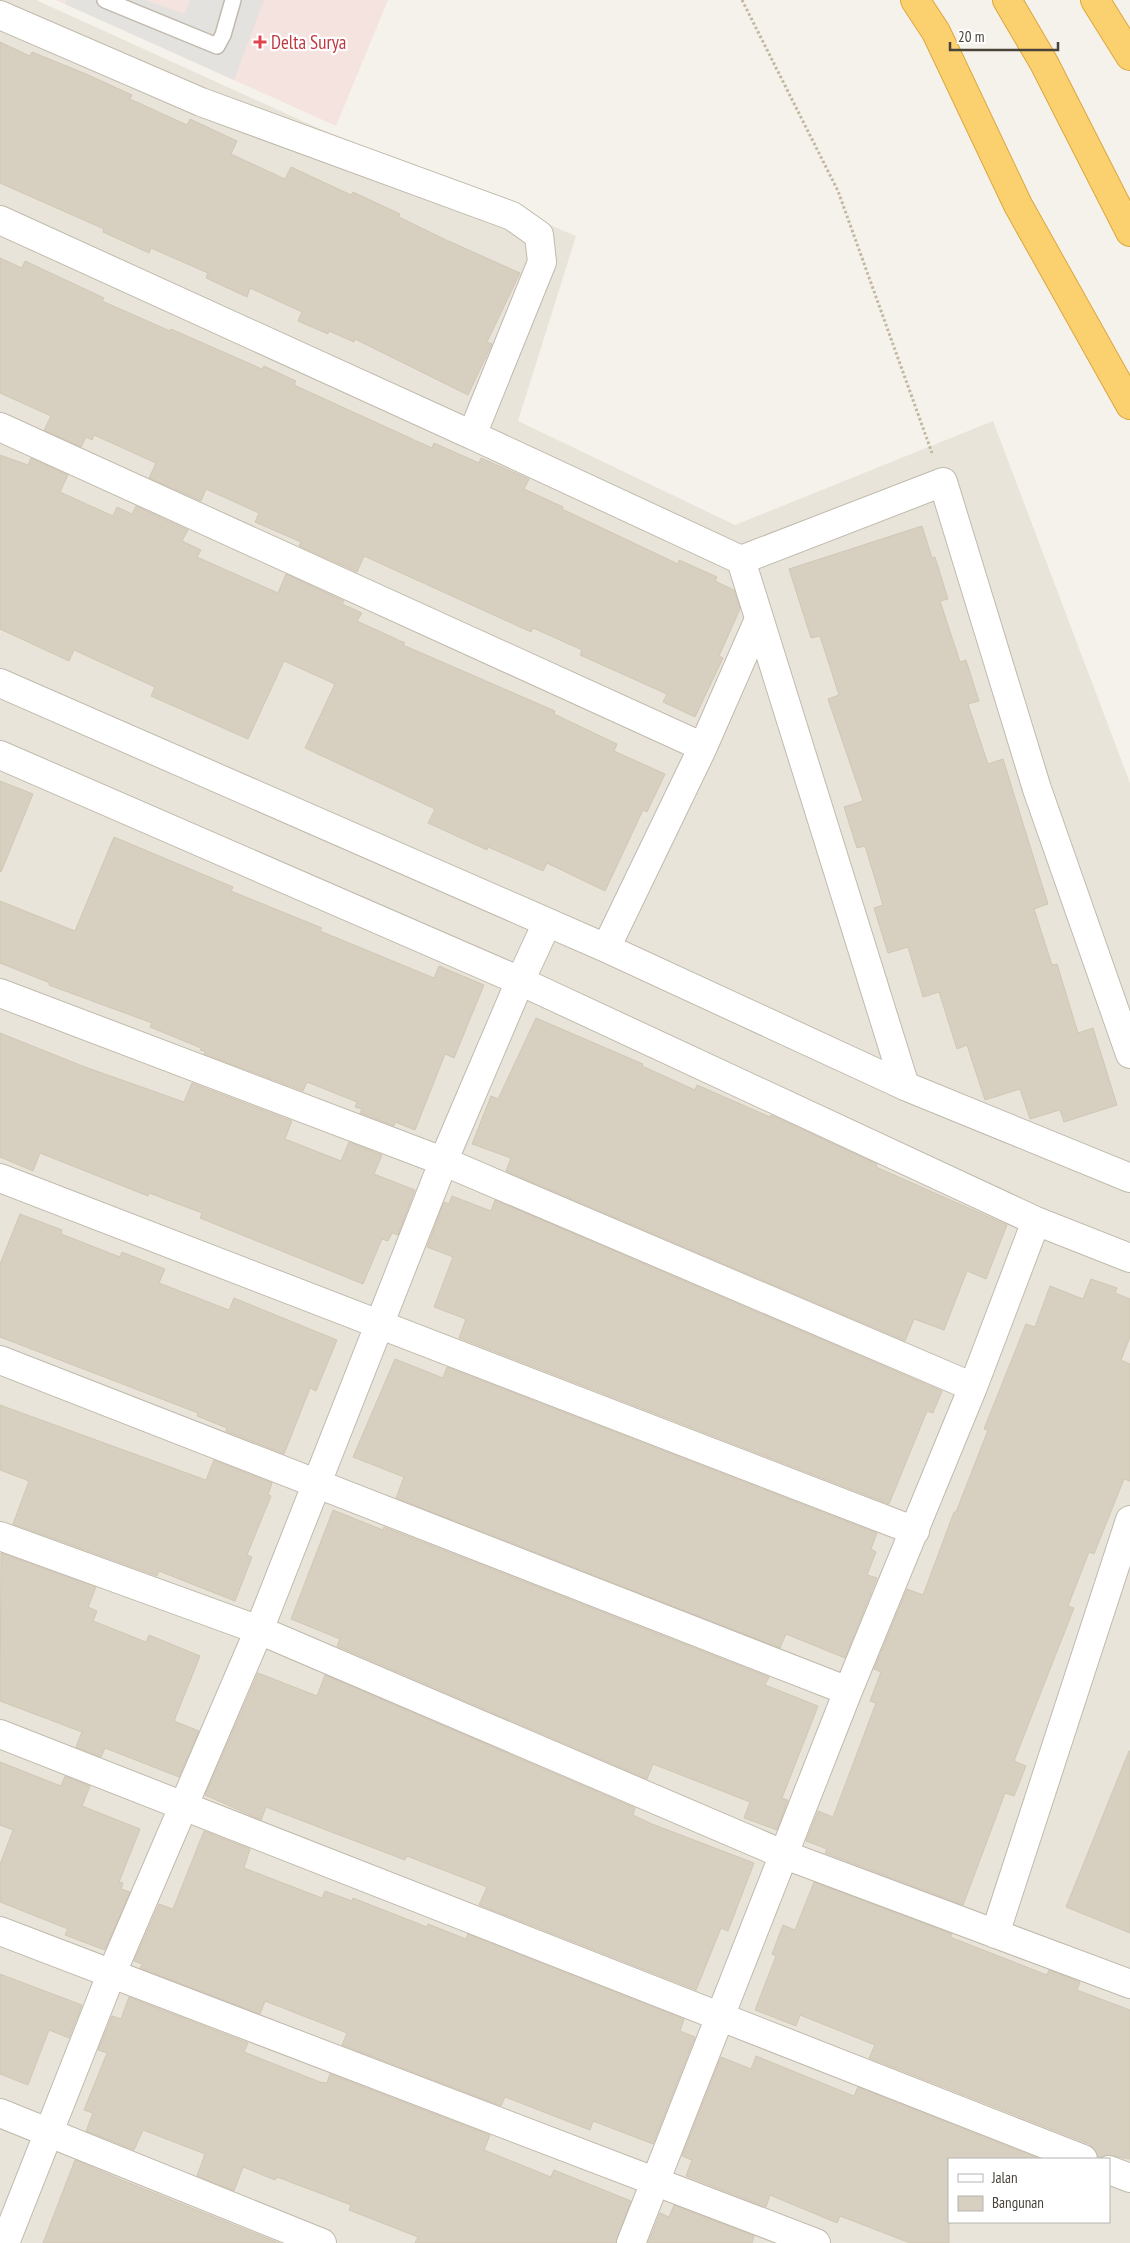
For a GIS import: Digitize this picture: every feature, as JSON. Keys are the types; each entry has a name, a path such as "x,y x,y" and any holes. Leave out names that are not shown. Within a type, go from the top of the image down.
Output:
{"highway":[{"path":"915,0 936,32 1018,205 1130,405"},
{"path":"1007,0 1044,63 1130,232"},
{"path":"1094,0 1130,56"}],"street":[{"path":"0,15 201,102 512,216 539,235 542,262 472,435"},
{"path":"0,220 741,560 943,482 1037,789 1130,1054"},
{"path":"0,427 704,747"},
{"path":"741,560 905,1086"},
{"path":"606,948 704,747 759,619"},
{"path":"0,683 606,948 905,1086 1130,1178"},
{"path":"0,755 520,981 1036,1221 1130,1258"},
{"path":"5,2243 111,1975 259,1630 445,1162 520,981 547,923"},
{"path":"0,993 445,1162 973,1387"},
{"path":"0,1178 915,1531"},
{"path":"631,2243 848,1691 973,1387 1036,1221"},
{"path":"0,1360 848,1691"},
{"path":"996,1934 1130,1520"},
{"path":"0,1536 259,1630 785,1855 1130,1984"},
{"path":"0,1734 1079,2158"},
{"path":"0,1931 816,2243"},
{"path":"0,2113 322,2243"},
{"path":"1110,2170 1130,2178"}],"lane":[{"path":"105,0 217,46 223,35 233,0"}],"path":[{"path":"742,0 838,191 943,482"}],"shaded area":[{"path":"0,0 36,0 309,124 576,236 518,421 735,525 993,421 1130,783 1130,2243 0,2243"},
{"name":"Delta Surya","path":"56,0 388,0 336,126"},
{"path":"67,0 145,0 185,14 190,0 264,0 234,80 65,4"}],"building":[{"path":"0,42 30,56 32,52 86,74 132,95 130,99 187,125 190,119 237,141 231,154 285,179 291,167 351,195 353,192 400,214 399,217 442,238 520,273 487,342 492,344 468,395 355,339 354,342 329,331 328,334 298,321 302,312 250,288 247,297 206,278 208,273 151,248 149,253 103,232 104,229 0,183"},
{"path":"0,258 22,268 25,261 104,298 102,301 170,331 171,329 262,369 264,366 296,381 294,385 432,448 434,443 479,463 481,458 529,479 524,489 563,507 562,509 678,564 679,560 717,577 715,581 734,590 740,609 719,656 723,658 695,717 663,702 667,694 580,655 582,650 533,628 531,632 364,556 357,572 299,546 301,542 255,522 259,513 206,489 201,501 149,478 156,463 94,435 92,440 86,437 81,447 44,430 51,416 0,393"},
{"path":"0,455 28,465 31,458 68,475 60,492 113,516 117,507 132,514 136,506 188,530 182,541 201,550 197,557 278,593 286,574 344,601 342,604 362,613 357,621 405,643 403,645 555,711 554,714 617,744 614,751 665,774 647,812 643,810 605,891 547,863 543,871 488,847 487,850 428,823 435,809 305,748 335,684 284,661 248,739 151,696 155,687 74,650 69,661 0,629"},
{"path":"922,526 932,558 935,557 948,599 940,601 960,662 966,660 979,701 968,704 988,764 1003,759 1048,904 1034,909 1052,965 1057,964 1078,1033 1093,1028 1117,1105 1064,1122 1060,1110 1030,1119 1020,1089 985,1100 967,1045 957,1049 939,992 923,997 908,947 888,953 874,908 883,905 865,846 857,848 844,807 863,801 828,699 839,695 820,636 811,638 789,569"},
{"path":"0,781 33,794 1,872 0,871"},
{"path":"114,837 233,887 231,891 322,928 320,931 434,978 439,966 484,985 454,1058 445,1054 415,1130 395,1122 394,1126 360,1113 362,1109 355,1107 357,1102 307,1082 303,1091 204,1054 205,1051 200,1050 201,1048 150,1027 152,1023 49,985 50,983 0,963 0,901 75,931"},
{"path":"536,1018 643,1064 642,1066 695,1090 697,1085 770,1117 771,1115 877,1164 876,1167 1007,1225 986,1279 967,1271 944,1330 914,1319 905,1341 506,1171 511,1158 472,1144 491,1096 498,1099"},
{"path":"0,1033 85,1067 184,1102 192,1083 292,1121 285,1139 341,1161 349,1142 382,1155 374,1174 415,1190 398,1235 392,1233 388,1241 382,1239 363,1284 200,1218 202,1213 149,1193 148,1196 40,1153 33,1171 0,1157"},
{"path":"452,1196 491,1211 495,1200 942,1391 933,1413 927,1411 889,1504 459,1338 466,1319 434,1307 453,1257 427,1247 444,1202 449,1204"},
{"path":"20,1214 62,1230 61,1234 120,1257 122,1252 165,1269 159,1283 229,1310 234,1298 337,1340 316,1391 310,1388 284,1454 226,1431 227,1428 197,1416 198,1413 0,1337 0,1264"},
{"path":"1091,1279 1117,1288 1115,1293 1130,1299 1130,1337 1121,1360 1130,1364 1130,1481 1124,1479 1094,1554 1089,1552 1068,1606 1074,1608 1014,1761 1026,1766 1014,1796 1005,1793 963,1905 825,1853 827,1849 806,1841 818,1811 833,1817 876,1703 870,1701 881,1672 874,1669 907,1589 923,1595 954,1512 956,1512 988,1430 984,1429 1026,1324 1035,1327 1050,1286 1083,1299"},
{"path":"395,1359 443,1378 447,1367 877,1533 871,1549 876,1552 867,1575 877,1578 845,1658 786,1634 780,1648 396,1498 404,1477 353,1457"},
{"path":"0,1405 206,1480 214,1460 272,1483 268,1495 271,1496 247,1555 252,1557 235,1601 159,1571 157,1576 13,1524 29,1481 0,1470"},
{"path":"333,1510 383,1530 384,1527 769,1677 765,1685 818,1706 782,1798 788,1800 777,1830 744,1818 750,1802 653,1764 647,1779 337,1646 340,1639 291,1619"},
{"path":"1,1553 96,1587 88,1607 97,1611 93,1621 146,1642 149,1635 200,1656 174,1721 199,1731 179,1777 105,1748 101,1757 76,1747 82,1732 0,1701"},
{"path":"258,1673 317,1696 325,1675 635,1808 633,1815 652,1824 754,1863 728,1931 721,1928 696,1990 479,1905 487,1887 407,1856 405,1860 266,1807 261,1820 205,1795"},
{"path":"1130,1751 1130,1933 1066,1907"},
{"path":"0,1762 61,1786 65,1776 90,1786 82,1806 140,1829 119,1882 123,1883 121,1889 130,1892 105,1950 65,1935 68,1929 0,1902 0,1864 13,1830 0,1825"},
{"path":"204,1831 250,1849 244,1868 322,1898 325,1891 352,1901 353,1898 427,1927 428,1924 466,1939 468,1934 684,2019 680,2031 695,2037 653,2144 593,2121 590,2130 505,2097 501,2106 342,2045 347,2033 265,2001 260,2014 140,1968 142,1964 134,1961 159,1904 173,1909"},
{"path":"814,1882 952,1934 950,1937 1047,1975 1049,1970 1080,1982 1077,1990 1130,2010 1130,2159 1107,2155 1098,2158 1095,2150 1089,2144 869,2058 875,2045 800,2015 796,2026 755,2010 776,1956 772,1954 783,1925 795,1930"},
{"path":"0,1974 82,2005 69,2038 49,2030 28,2085 0,2074"},
{"path":"129,1997 248,2043 244,2052 320,2082 327,2083 330,2074 490,2135 484,2150 551,2177 554,2170 631,2201 616,2243 415,2243 418,2237 349,2210 351,2205 277,2177 275,2180 243,2167 234,2191 197,2176 205,2154 143,2130 134,2150 86,2131 93,2113 84,2110 107,2053 98,2050 112,2016 121,2019"},
{"path":"756,2056 854,2096 858,2087 1038,2158 948,2158 949,2243 910,2243 840,2216 837,2223 770,2195 766,2207 686,2176 692,2160 682,2156 721,2057 751,2069"},
{"path":"75,2160 122,2180 279,2243 43,2243"},
{"path":"674,2205 754,2236 752,2243 648,2243 660,2213 669,2217"}],"place":[{"name":"Delta Surya","path":"260,42"}]}
